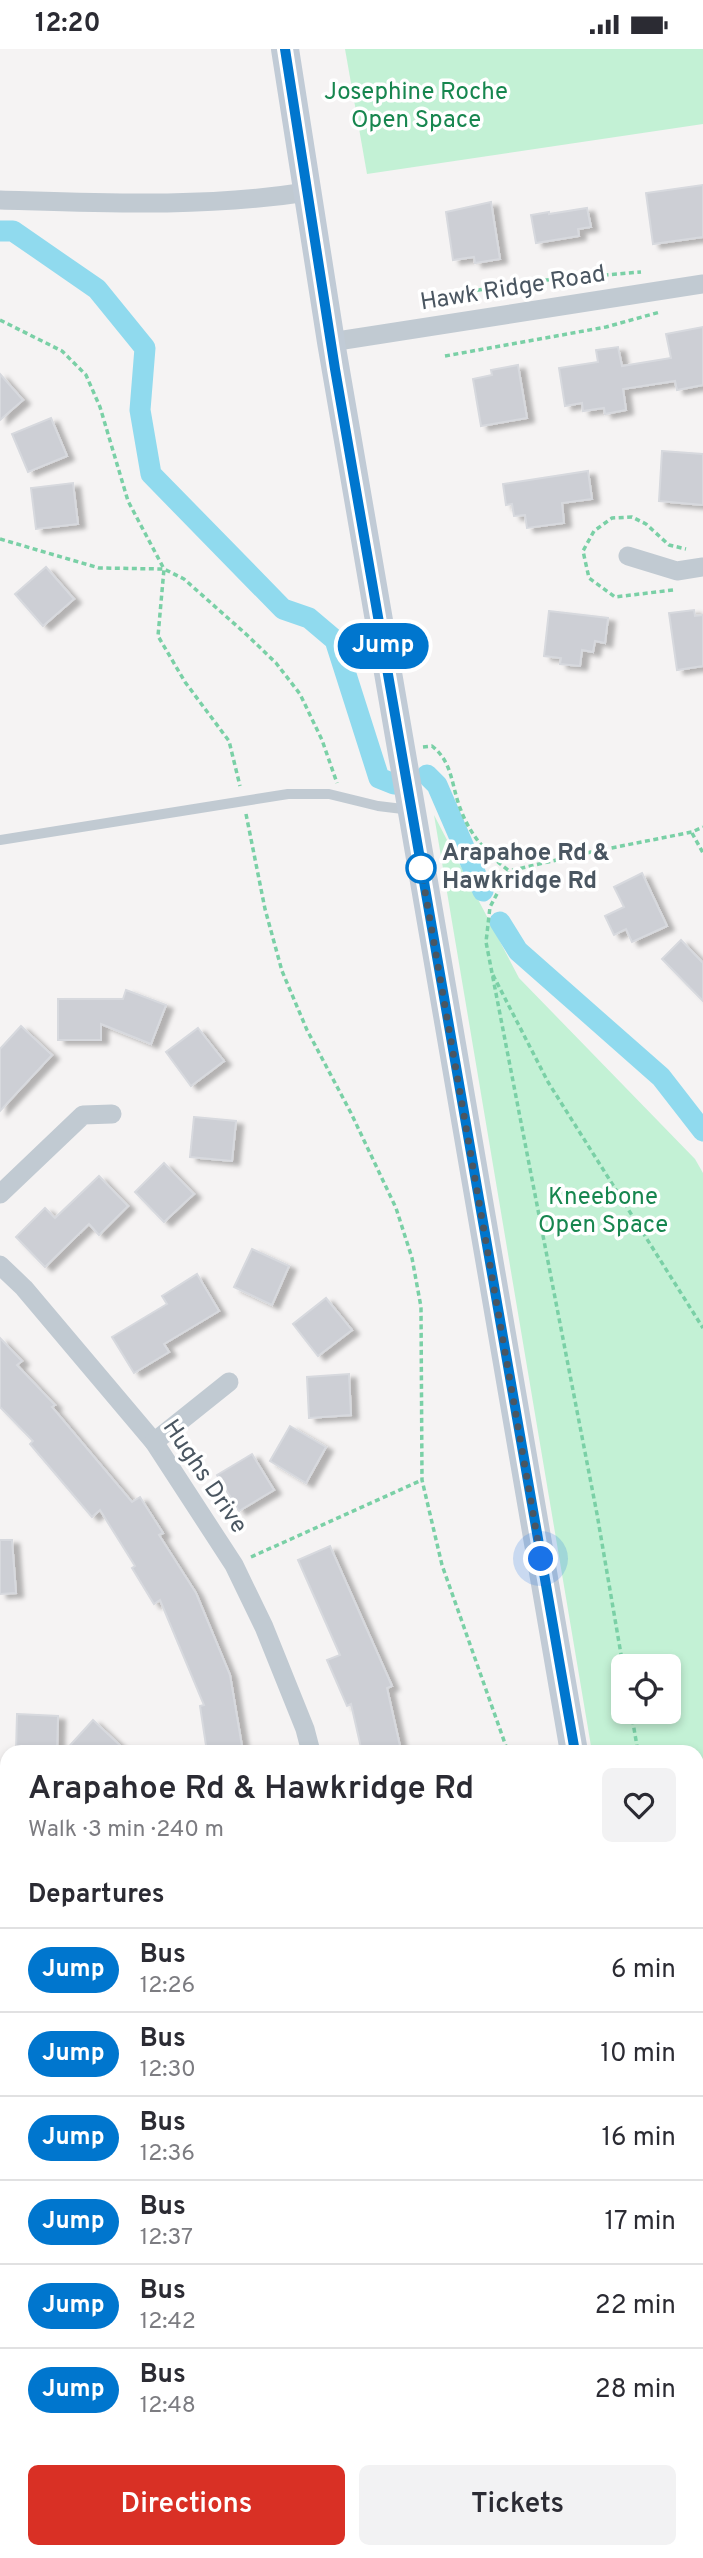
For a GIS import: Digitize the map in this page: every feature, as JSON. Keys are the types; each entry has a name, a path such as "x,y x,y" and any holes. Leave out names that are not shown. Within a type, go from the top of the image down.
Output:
{"main road":[{"path":"285,49 331,342 574,1745"}],"street":[{"path":"0,200 187,204 262,199 307,192"},
{"name":"Hawk Ridge Road","path":"331,342 703,284"},
{"path":"628,556 677,571 703,567"},
{"path":"0,1194 83,1115 112,1114"},
{"name":"Hughs Drive","path":"0,1265 24,1288 154,1442 234,1565 264,1627 309,1745"},
{"path":"154,1442 229,1382"}],"lane":[{"path":"0,840 288,794 329,794 390,809 411,810"}],"path":[{"path":"435,297 534,281 645,272"},
{"path":"445,356 606,327 667,310"},
{"path":"0,320 62,351 86,375 100,407 128,501 164,569 158,636 185,682 229,741 265,909 282,971 307,1030 351,1113 396,1208 412,1258 421,1307 422,1480 442,1565 506,1745"},
{"path":"0,539 99,568 164,569 184,579 275,663 300,694 322,740 338,783 353,799"},
{"path":"417,748 432,746 444,756 460,807 474,838 486,853 509,871"},
{"path":"509,871 692,832 703,827"},
{"path":"692,832 703,853"},
{"path":"509,871 490,907 486,942 490,971 597,1514 621,1654"},
{"path":"490,971 548,1082 703,1328"},
{"path":"234,1565 422,1480"},
{"path":"633,1724 637,1745"}],"green space":[{"name":"Josephine Roche Open Space","path":"345,49 703,49 703,124 367,174"},
{"name":"Kneebone Open Space","path":"434,815 519,978 695,1159 703,1173 703,1745 591,1745"}],"building":[{"path":"703,185 703,237 653,244 646,193"},
{"path":"491,202 500,259 475,263 474,257 453,260 446,212"},
{"path":"587,208 591,227 578,229 579,236 536,243 531,215"},
{"path":"703,327 703,385 677,390 675,381 623,389 626,410 605,414 604,408 583,411 582,403 565,406 559,368 598,362 596,350 618,347 622,366 671,358 666,334"},
{"path":"518,365 527,418 481,426 473,379 492,375 491,370"},
{"path":"0,374 23,400 0,420"},
{"path":"51,418 67,456 28,472 12,434"},
{"path":"662,451 703,454 703,505 659,501"},
{"path":"588,471 592,499 562,503 564,523 527,528 525,515 514,516 512,504 506,505 503,484"},
{"path":"73,483 78,524 36,529 31,488"},
{"path":"46,567 74,599 43,626 15,594"},
{"path":"694,610 695,616 703,615 703,666 677,670 669,613"},
{"path":"549,611 608,618 605,643 595,641 593,652 582,650 580,666 560,664 561,658 544,656"},
{"path":"642,873 667,926 632,942 626,929 614,935 605,916 624,907 614,887"},
{"path":"681,940 703,963 703,1001 662,959"},
{"path":"126,990 166,1005 151,1044 101,1024 101,1040 58,1040 58,999 123,999"},
{"path":"21,1026 52,1055 0,1111 0,1049"},
{"path":"198,1028 224,1061 191,1086 166,1052"},
{"path":"194,1117 236,1121 232,1161 190,1157"},
{"path":"164,1163 194,1194 164,1222 135,1192"},
{"path":"99,1176 128,1206 99,1235 89,1224 45,1267 16,1237 45,1208 55,1218"},
{"path":"252,1249 289,1266 272,1305 234,1287"},
{"path":"197,1274 219,1311 164,1344 169,1352 134,1373 112,1337 167,1304 162,1296"},
{"path":"326,1298 352,1330 318,1356 293,1324"},
{"path":"0,1338 22,1361 17,1365 55,1405 52,1407 132,1502 140,1497 163,1533 159,1535 196,1593 230,1675 242,1745 206,1745 200,1706 204,1705 160,1600 154,1604 132,1568 135,1566 100,1510 92,1517 30,1444 33,1441 0,1407"},
{"path":"349,1374 351,1415 309,1418 307,1377"},
{"path":"290,1426 326,1447 306,1483 270,1461"},
{"path":"252,1454 274,1490 239,1511 217,1475"},
{"path":"0,1540 12,1540 16,1593 0,1594"},
{"path":"330,1546 392,1686 387,1688 400,1745 360,1745 351,1704 347,1706 327,1660 340,1655 298,1560"},
{"path":"17,1714 58,1716 57,1745 16,1745"},
{"path":"93,1720 120,1745 70,1745"}],"waterway":[{"path":"0,231 13,231 97,289 145,348 140,410 151,474 283,609 309,618 335,640 379,778 394,784"},
{"path":"427,775 437,785 483,891"},
{"path":"500,922 518,951 661,1077 703,1131"}],"bus line":[{"name":"Jump","path":"285,49 335,369 574,1745"}],"place":[{"name":"Arapahoe Rd & Hawkridge Rd","path":"421,868"}],"route":[{"path":"421,868 541,1559"}]}
